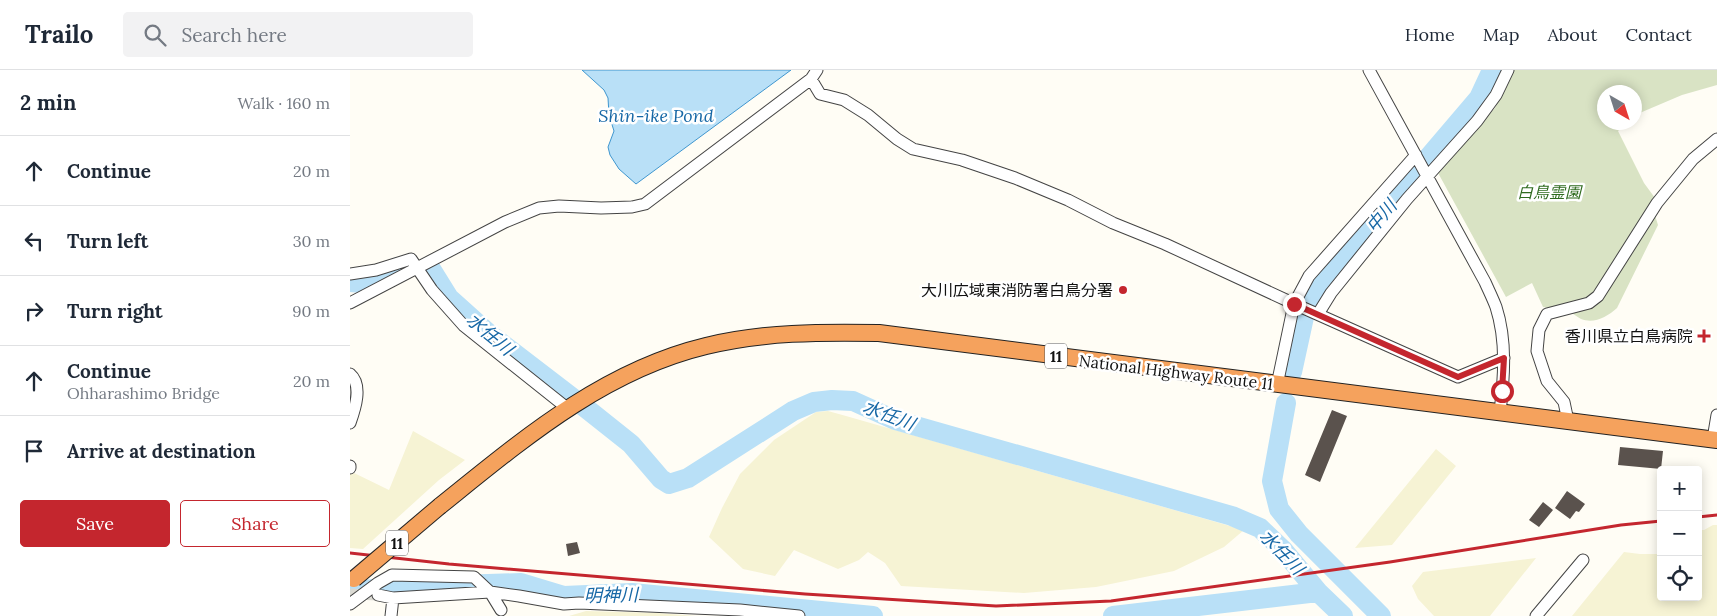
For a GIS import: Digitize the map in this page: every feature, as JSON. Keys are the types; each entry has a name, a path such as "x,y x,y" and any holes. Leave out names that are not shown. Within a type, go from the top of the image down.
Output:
{"highway":[{"name":"National Highway Route 11","path":"352,581 440,506 529,435 567,408 602,387 661,360 706,346 780,334 879,333 1715,440"}],"street":[{"path":"1370,70 1486,282 1493,299 1502,334 1504,358 1500,412"},
{"path":"1318,314 1331,293 1407,199 1477,121 1496,95 1508,70"},
{"path":"350,303 505,222 539,208 559,206 632,207 645,204 814,74 820,94 844,100 868,115 897,139 913,149 962,160 1015,178 1068,200 1113,223 1165,244 1458,377 1504,358"},
{"path":"1568,421 1564,402 1547,380 1537,351 1539,330 1547,314 1588,303 1598,296 1656,203 1692,159 1717,140"},
{"path":"1277,385 1297,305 1309,276 1416,155"},
{"path":"350,274 376,270 412,259 432,290 464,326 567,408"},
{"path":"350,374 355,378 357,390 350,423"},
{"path":"1715,440 1717,415"},
{"path":"1536,616 1584,560"},
{"path":"350,604 392,575 474,577 490,592 503,613 519,596"},
{"path":"378,595 394,598 490,592 564,604 579,603 740,610 799,616"},
{"path":"391,616 394,598"}],"shaded area":[{"path":"828,411 1244,530 1224,547 1174,571 1096,587 1024,593 901,586 885,563 868,552 859,560 838,569 794,550 775,576 743,569 709,537 740,474 774,440 816,412"},
{"path":"413,431 465,460 439,480 363,549 350,548 350,471 389,490"},
{"path":"1436,449 1456,466 1392,545 1355,548"},
{"path":"1717,525 1717,616 1572,616 1624,552 1657,554 1657,601 1702,601 1702,530"},
{"path":"1536,558 1490,616 1434,616 1418,599 1412,586 1423,572"},
{"path":"586,611 658,613 696,616 569,616"}],"green space":[{"name":"白鳥霊園","path":"1510,70 1717,70 1717,85 1682,95 1642,112 1642,85 1597,85 1597,130 1619,130 1644,183 1655,198 1651,203 1658,225 1617,308 1600,319 1591,321 1581,319 1567,311 1543,307 1532,283 1506,297 1437,171 1495,108"}],"water":[{"name":"Shin-ike Pond","path":"582,70 791,70 636,184 619,169 610,155 608,147 614,131 609,115 608,98 604,90"}],"building":[{"path":"1332,410 1347,416 1320,482 1305,475"},
{"path":"1620,447 1663,451 1661,466 1657,466 1657,469 1618,465"},
{"path":"1567,491 1585,504 1570,519 1555,508"},
{"path":"1543,502 1553,510 1539,527 1529,520"},
{"path":"577,542 580,553 568,556 566,544"}],"waterway":[{"name":"中川","path":"1292,372 1304,317 1316,288 1358,244 1479,98 1492,70"},
{"name":"水任川","path":"350,282 361,283 398,267"},
{"name":"水任川","path":"431,269 449,298 488,333 631,444 661,479 669,484 688,478 793,411 814,402 832,400 853,401 895,420 1232,516 1260,528 1283,550 1318,592 1343,616"},
{"name":"中川","path":"1286,403 1272,481 1279,509 1299,534 1381,616"},
{"name":"明神川","path":"350,591 398,587 521,583 564,596 632,593 873,616"},
{"name":"明神川","path":"1113,616 1318,592"}],"tunnel":[{"path":"350,594 378,595"}],"railway":[{"path":"1702,517 1717,515"},
{"path":"350,553 449,564 805,594 996,606 1111,601 1390,562 1621,525 1657,521"}],"place":[{"name":"大川広域東消防署白鳥分署","path":"1123,290"},
{"name":"香川県立白鳥病院","path":"1704,336"}],"route":[{"path":"1294,304 1458,377 1492,361 1504,358 1502,391"}]}
